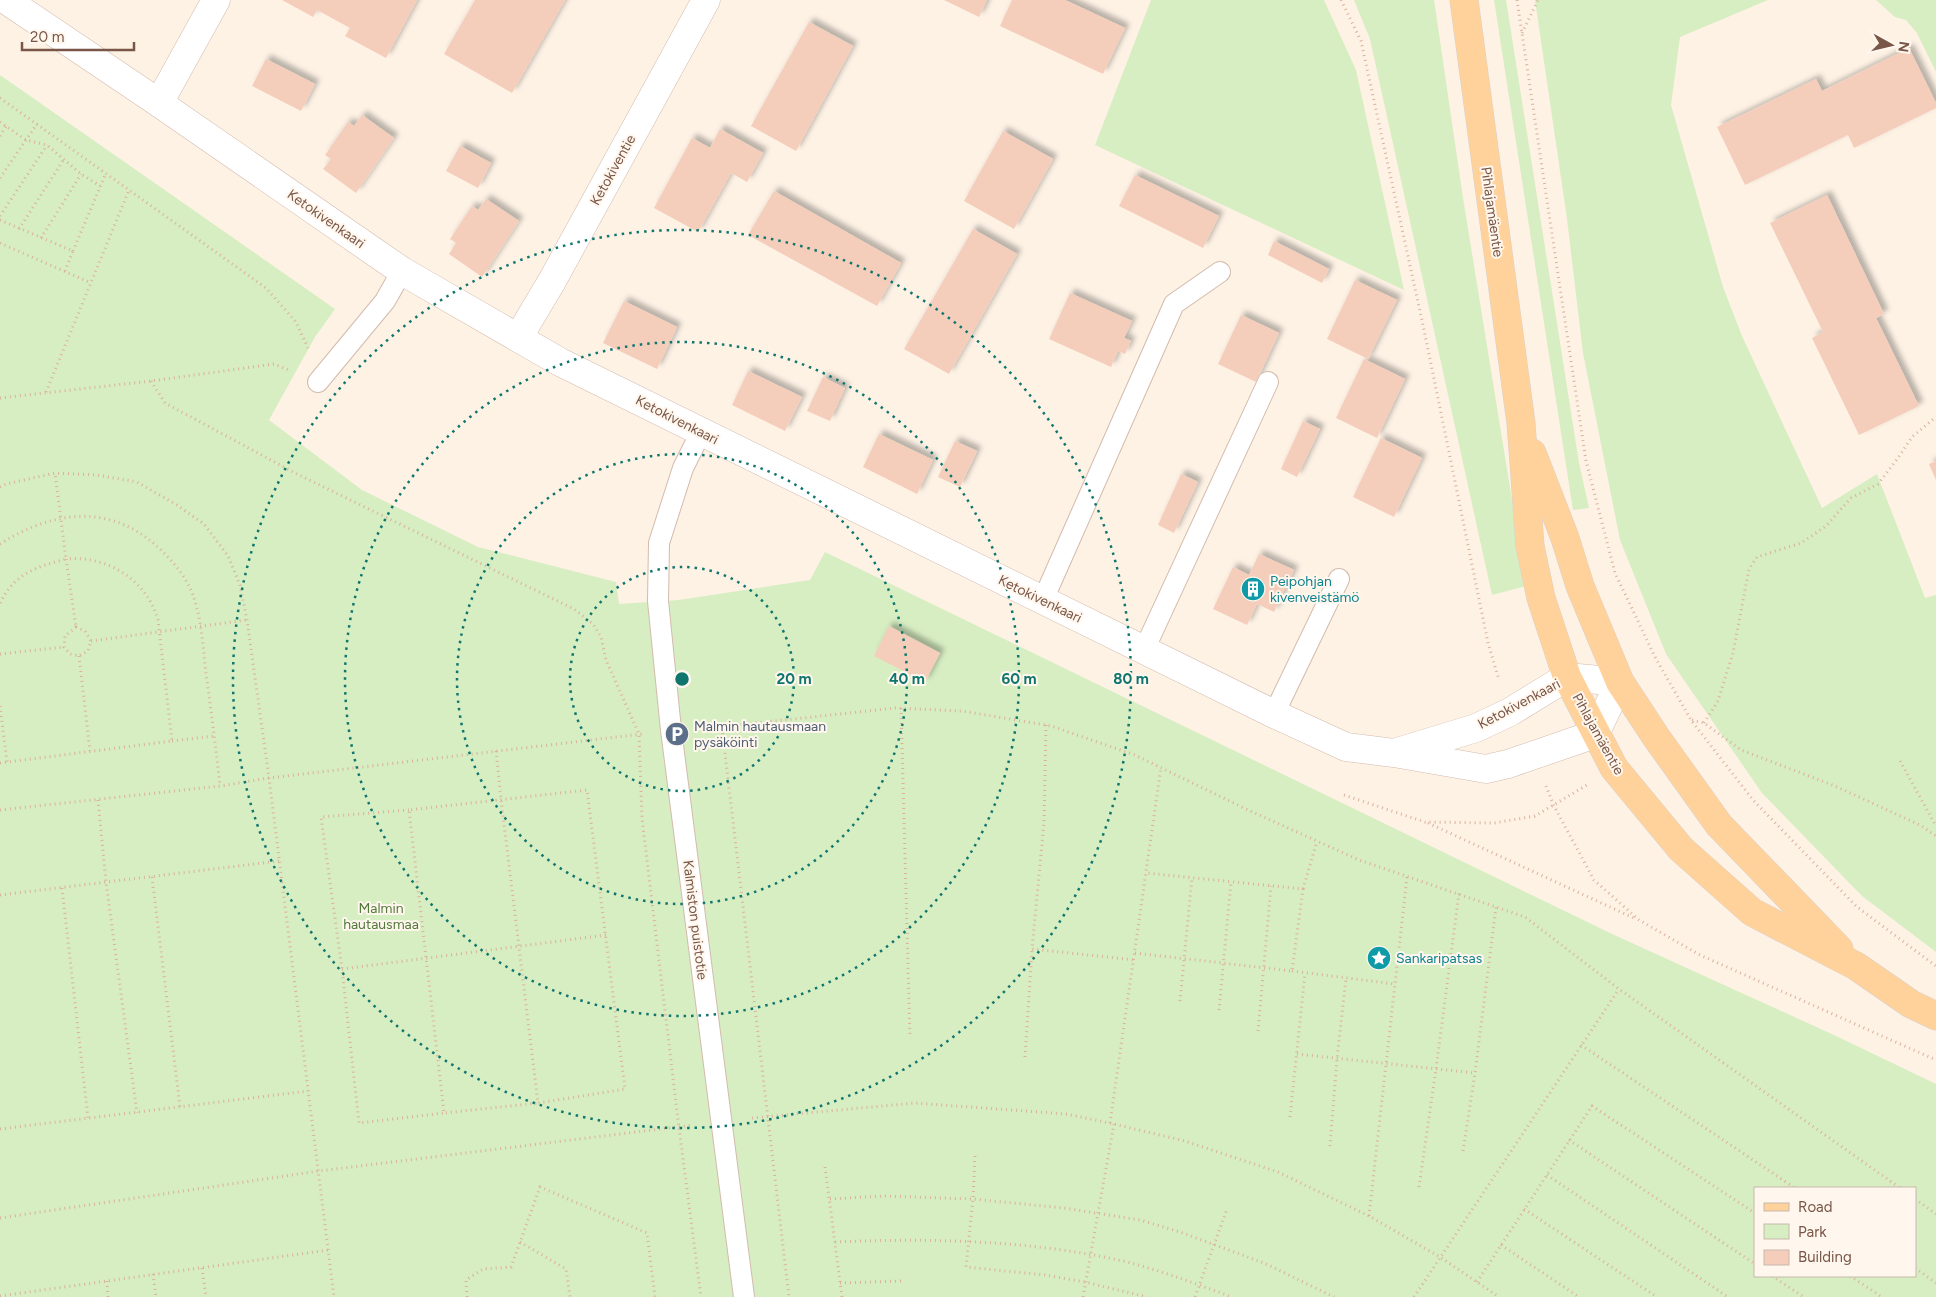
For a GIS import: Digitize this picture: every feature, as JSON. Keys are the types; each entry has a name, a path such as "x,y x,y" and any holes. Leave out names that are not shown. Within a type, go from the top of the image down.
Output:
{"main road":[{"name":"Pihlajamäentie","path":"1464,0 1521,423 1530,546 1541,598 1567,677 1614,768 1681,849 1752,912 1856,966 1912,1004 1936,1016"},
{"name":"Pihlajamäentie","path":"1521,423 1565,538 1580,586 1620,682 1656,737 1719,825 1856,966"}],"street":[{"name":"Ketokivenkaari","path":"6,0 402,271 560,362 1274,714 1346,747 1394,753 1486,769 1508,764 1595,734"},
{"path":"159,103 216,0"},
{"name":"Ketokiventie","path":"518,338 552,281 706,0"},
{"name":"Ketokivenkaari","path":"1394,753 1476,728 1510,712 1567,677 1620,682"},
{"path":"1595,734 1620,682"}],"lane":[{"path":"318,382 385,301 402,271"},
{"path":"1044,600 1174,304 1220,272"},
{"path":"1144,650 1268,382"},
{"name":"Kalmiston puistotie","path":"701,432 683,468 659,542 658,602 671,730 744,1297"},
{"path":"1274,714 1339,579"}],"path":[{"path":"1341,0 1361,40 1424,325 1488,643 1510,712"},
{"path":"1517,0 1586,461 1615,572 1655,657 1691,720 1753,800 1857,907 1936,966"},
{"path":"1521,33 1538,0"},
{"path":"0,98 266,288 296,322 304,338 318,382"},
{"path":"0,122 26,140 47,145 81,174 100,186"},
{"path":"0,178 36,124"},
{"path":"0,136 6,126"},
{"path":"0,216 47,145"},
{"path":"19,228 64,159"},
{"path":"41,238 81,174"},
{"path":"64,271 106,174"},
{"path":"46,392 129,190"},
{"path":"0,220 73,252"},
{"path":"0,243 91,283"},
{"path":"0,398 151,381 274,364 318,382"},
{"path":"151,381 165,403 295,474 574,608 593,624 601,638 606,660 639,734 642,818 701,1297"},
{"path":"1704,723 1718,700 1733,653 1749,569 1757,557 1800,543 1826,526 1851,498 1878,484 1912,437 1936,417"},
{"path":"0,487 55,473 97,474 137,482 177,505 204,524 228,556 240,585 247,620 269,778 334,1297"},
{"path":"55,473 76,627"},
{"path":"0,544 37,525 61,518 100,517 127,525 152,541 175,564 194,597 200,627 220,786"},
{"path":"0,603 8,589 20,577 32,569 66,559 84,559 107,565 134,581 155,609 160,632 172,741"},
{"path":"91,641 247,620"},
{"path":"76,627 85,631 91,641 88,651 79,656 70,654 64,647 65,636 76,627"},
{"path":"0,654 64,647"},
{"path":"79,656 90,751"},
{"path":"0,706 7,762"},
{"path":"901,708 910,1038"},
{"path":"0,810 220,786 269,778 671,730 722,728 901,708 962,711 1046,725 1135,755 1359,860 1525,917 1619,989 1899,1187"},
{"path":"1691,720 1704,723 1741,750 1835,786 1920,825 1936,836"},
{"path":"1025,1057 1032,949 1044,823 1046,725"},
{"path":"722,728 789,1297"},
{"path":"0,763 214,736"},
{"path":"496,751 538,1103"},
{"path":"1900,761 1936,826"},
{"path":"1083,1297 1112,1124 1161,767"},
{"path":"1425,822 1494,823 1535,816 1592,782"},
{"path":"587,790 625,1089 538,1103 359,1123 342,969 321,817 408,810 501,799 587,790"},
{"path":"1344,795 1425,822 1639,920 1700,955 1936,1060"},
{"path":"98,800 106,882 136,1112"},
{"path":"1554,806 1594,880 1639,920"},
{"path":"408,810 444,1113"},
{"path":"1292,971 1303,889 1317,840"},
{"path":"0,895 279,861"},
{"path":"1146,873 1303,889"},
{"path":"152,877 180,1107"},
{"path":"1369,1216 1407,877"},
{"path":"1180,1001 1192,878"},
{"path":"1218,1010 1231,882"},
{"path":"1258,1031 1271,886"},
{"path":"62,888 88,1118"},
{"path":"1419,1187 1459,893"},
{"path":"1463,1152 1496,907"},
{"path":"342,969 606,935"},
{"path":"1032,949 1134,960"},
{"path":"1135,953 1395,984"},
{"path":"1290,1118 1305,972"},
{"path":"1330,1146 1346,978"},
{"path":"1414,1297 1619,989"},
{"path":"1581,1045 1794,1187"},
{"path":"1297,1054 1475,1073"},
{"path":"0,1129 308,1091"},
{"path":"0,1218 319,1171 679,1128 721,1121 915,1103 1066,1114 1186,1141 1278,1172 1369,1216 1440,1257 1499,1297"},
{"path":"1477,1282 1592,1106 1754,1212"},
{"path":"1569,1140 1754,1263"},
{"path":"975,1156 966,1268 1026,1273 1086,1282 1147,1297"},
{"path":"825,1167 842,1297"},
{"path":"1547,1175 1728,1297"},
{"path":"467,1297 466,1280 483,1269 511,1267 540,1186 647,1233 656,1297"},
{"path":"830,1199 884,1196 973,1199 1064,1208 1140,1220 1214,1244 1264,1263 1334,1297"},
{"path":"1916,1200 1936,1214"},
{"path":"1195,1297 1227,1209"},
{"path":"1524,1209 1657,1297"},
{"path":"835,1242 920,1239 1009,1244 1090,1255 1124,1261 1232,1297"},
{"path":"520,1242 566,1269 570,1297"},
{"path":"1501,1246 1579,1297"},
{"path":"0,1296 328,1250"},
{"path":"202,1268 206,1297"},
{"path":"1916,1269 1936,1282"},
{"path":"153,1274 156,1297"},
{"path":"1774,1277 1804,1297"},
{"path":"1852,1277 1882,1297"},
{"path":"106,1281 108,1297"},
{"path":"840,1283 902,1281"}],"green space":[{"path":"1151,0 1324,0 1356,70 1404,290 1095,145"},
{"path":"1354,0 1434,0 1463,198 1526,586 1492,595 1370,39"},
{"path":"1494,0 1506,0 1579,463 1589,508 1573,510"},
{"path":"1535,0 1768,0 1680,37 1671,105 1723,287 1742,336 1822,508 1877,474 1925,598 1936,595 1936,952 1862,896 1762,793 1666,654 1620,540 1583,353 1567,219"},
{"path":"1876,0 1936,0 1936,72 1917,33 1906,20 1895,17"},
{"name":"Malmin hautausmaa","path":"0,75 335,309 315,337 269,420 362,490 478,547 616,582 619,604 679,600 810,580 825,552 1610,933 1834,1035 1936,1084 1936,1297 0,1297"}],"building":[{"path":"282,0 417,0 386,58 345,36 350,28 317,10 313,17"},
{"path":"475,0 565,0 512,93 444,54"},
{"path":"944,0 987,0 979,17"},
{"path":"1012,0 1065,0 1125,28 1103,74 1000,26"},
{"path":"809,22 853,46 796,151 751,126"},
{"path":"1909,48 1936,103 1936,108 1854,148 1848,135 1745,185 1717,127 1816,79 1822,91"},
{"path":"266,59 315,84 301,111 252,86"},
{"path":"362,115 394,138 356,193 323,169 331,159 325,155 348,122 354,126"},
{"path":"720,129 763,153 747,182 731,173 698,232 654,208 692,138 710,148"},
{"path":"1003,131 1053,159 1014,229 964,201"},
{"path":"460,146 491,163 478,188 446,171"},
{"path":"1135,175 1219,216 1203,248 1119,206"},
{"path":"774,191 901,263 877,306 748,235"},
{"path":"1827,195 1884,314 1876,318 1919,406 1859,435 1812,338 1823,332 1770,223"},
{"path":"486,199 519,221 482,277 449,254 456,243 450,239 472,206 478,210"},
{"path":"973,229 1017,254 949,374 904,349"},
{"path":"1274,241 1329,269 1322,283 1268,255"},
{"path":"1355,280 1397,300 1368,359 1327,339"},
{"path":"1070,293 1132,321 1124,338 1131,341 1125,354 1118,351 1111,367 1049,339"},
{"path":"624,301 677,327 657,369 603,343"},
{"path":"1241,315 1279,333 1256,382 1218,364"},
{"path":"1364,359 1405,379 1377,438 1336,418"},
{"path":"748,371 802,397 785,431 732,405"},
{"path":"823,377 845,388 830,421 807,411"},
{"path":"1303,421 1320,429 1297,477 1281,469"},
{"path":"879,434 933,460 917,494 863,467"},
{"path":"1381,438 1422,458 1394,517 1353,497"},
{"path":"955,441 977,451 960,487 938,477"},
{"path":"1936,461 1936,480 1929,464"},
{"path":"1181,474 1198,482 1174,533 1158,525"},
{"name":"Peipohjan kivenveistämö","path":"1259,554 1294,570 1274,612 1257,604 1247,625 1213,609 1233,567 1249,575"},
{"path":"889,626 940,653 925,682 874,656"}],"place":[{"name":"Peipohjan kivenveistämö","path":"1253,589"},
{"name":"Malmin hautausmaan pysäköinti","path":"677,734"},
{"name":"Sankaripatsas","path":"1379,958"}]}
